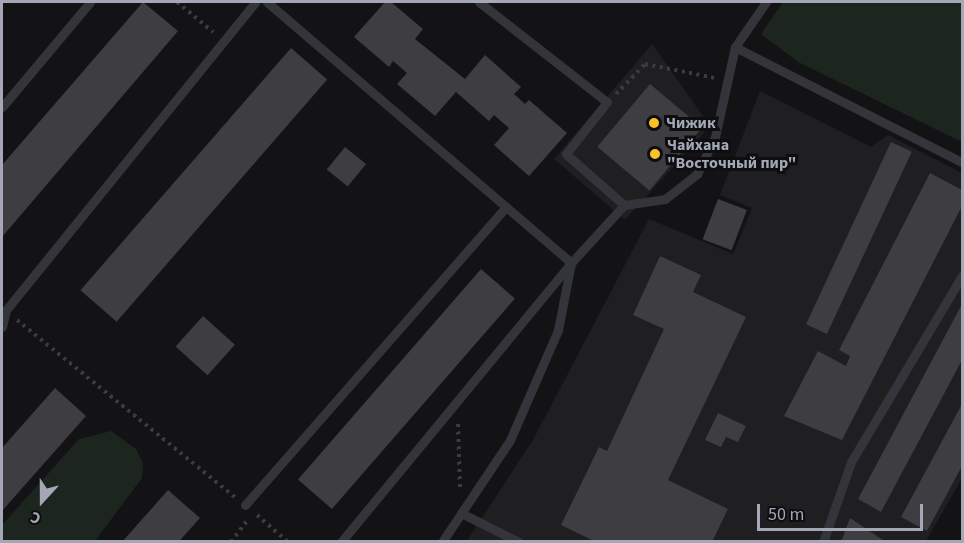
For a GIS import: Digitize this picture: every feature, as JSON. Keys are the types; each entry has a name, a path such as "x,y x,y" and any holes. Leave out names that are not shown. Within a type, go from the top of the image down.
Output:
{"lane":[{"path":"2,107 90,2"},
{"path":"2,327 6,310 221,39 255,2"},
{"path":"267,2 571,263"},
{"path":"479,2 608,102 566,154 624,205"},
{"path":"341,542 571,263 624,205 665,200 697,174 715,137 735,47 766,2"},
{"path":"735,47 963,162"},
{"path":"245,506 506,207"},
{"path":"442,542 510,441 558,330 571,263"},
{"path":"823,542 851,462 963,276"},
{"path":"461,513 519,542"}],"path":[{"path":"177,2 221,39"},
{"path":"608,102 645,64 728,80"},
{"path":"6,310 245,506"},
{"path":"457,401 461,513"},
{"path":"231,542 254,512 288,542"}],"shaded area":[{"path":"783,2 962,2 962,142 798,62 761,34"},
{"path":"652,44 710,126 625,220 554,159"},
{"path":"760,91 871,147 888,135 962,173 962,478 926,541 466,542 533,440 649,219 733,254 752,208 720,195"},
{"path":"111,431 136,449 143,463 142,478 95,541 2,541 2,525 79,439"}],"building":[{"path":"143,2 178,31 2,237 2,165"},
{"path":"385,2 391,2 423,29 415,39 465,79 485,55 521,87 514,94 525,104 529,100 567,133 529,176 494,145 509,128 494,115 489,121 456,92 435,116 397,84 407,73 393,61 389,67 354,37"},
{"path":"291,48 327,79 117,322 80,290"},
{"path":"650,84 702,128 649,191 597,147"},
{"path":"891,142 912,152 827,334 806,324"},
{"path":"345,147 366,164 348,187 327,170"},
{"path":"930,173 962,190 962,206 842,440 784,416 818,351 846,366 850,356 839,350"},
{"path":"718,199 747,210 732,250 703,239"},
{"path":"660,256 701,275 693,292 746,317 668,480 728,509 712,542 596,542 561,525 599,447 607,451 664,329 633,315"},
{"path":"481,269 515,299 332,509 298,480"},
{"path":"962,304 962,360 881,512 858,499"},
{"path":"203,316 235,345 208,375 176,346"},
{"path":"55,388 86,416 2,511 2,448"},
{"path":"962,404 962,466 927,531 901,517"},
{"path":"718,413 746,426 738,442 726,437 721,447 705,440"},
{"path":"168,490 200,518 179,542 122,542"},
{"path":"850,518 886,542 841,542"}],"place":[{"name":"Чижик","path":"654,123"},
{"name":"Чайхана \"Восточный пир\"","path":"655,154"}]}
